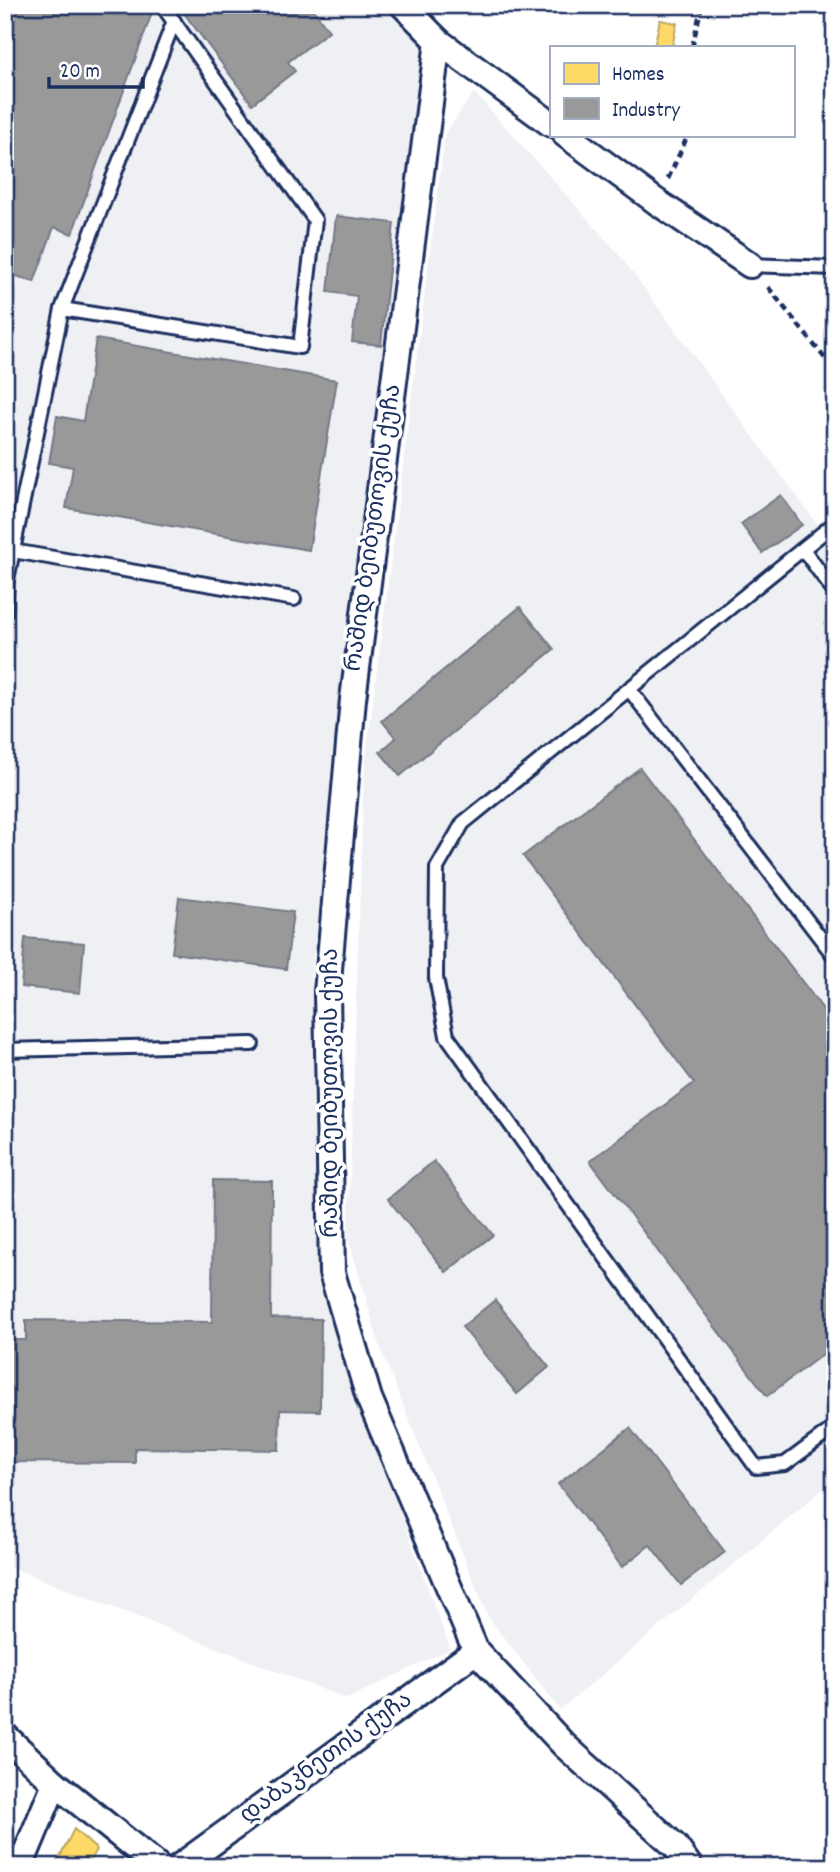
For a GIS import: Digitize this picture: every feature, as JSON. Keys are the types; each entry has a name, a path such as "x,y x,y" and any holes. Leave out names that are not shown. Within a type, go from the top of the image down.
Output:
{"street":[{"path":"406,7 438,41 550,123"},
{"name":"რაშიდ ბეიბუთოვის ქუჩა","path":"438,41 353,699 328,979 332,1273 369,1398 476,1651 565,1745 675,1846 690,1867"},
{"path":"567,136 657,202 750,265"},
{"name":"დაბაკნეთის ქუჩა","path":"179,1867 476,1651"},
{"path":"5,1736 55,1783 159,1867"},
{"path":"20,1867 55,1783"}],"lane":[{"path":"62,309 300,347 315,220 162,5"},
{"path":"5,613 7,580 62,309 174,21"},
{"path":"750,265 835,268"},
{"path":"835,523 463,823 437,868 436,978 447,1037 756,1467 786,1464 835,1427"},
{"path":"803,549 835,593"},
{"path":"13,551 293,599"},
{"path":"629,689 835,957"},
{"path":"5,1050 252,1044"}],"path":[{"path":"692,46 702,5"},
{"path":"657,202 688,136"},
{"path":"750,265 835,372"}],"shaded area":[{"path":"5,5 392,5 425,49 311,974 329,1316 450,1649 347,1699 5,1565"},
{"path":"474,92 618,253 835,548 835,1479 560,1710 488,1617 380,1347 348,1237 364,773 445,134"}],"building: Homes":[{"path":"660,20 677,23 672,46 654,46"},
{"path":"74,1829 96,1849 88,1867 55,1867"}],"building: Industry":[{"path":"5,5 154,7 72,234 54,227 34,282 5,272"},
{"path":"178,5 310,5 329,31 288,62 295,71 252,104"},
{"path":"336,216 394,223 381,345 352,342 357,296 328,292"},
{"path":"5,317 13,318 5,365"},
{"path":"96,339 337,380 309,550 66,508 73,467 49,463 57,416 83,421"},
{"path":"781,495 802,525 762,553 741,524"},
{"path":"520,607 554,649 400,776 380,752 396,738 382,721"},
{"path":"640,768 835,1025 835,1345 767,1396 590,1161 694,1083 523,856"},
{"path":"179,897 293,912 286,969 172,953"},
{"path":"25,938 84,943 80,993 21,987"},
{"path":"434,1161 493,1235 446,1272 388,1199"},
{"path":"213,1180 272,1181 271,1318 321,1319 320,1411 280,1410 279,1450 135,1448 135,1463 5,1462 5,1340 26,1340 26,1320 212,1322"},
{"path":"495,1300 549,1367 517,1394 462,1327"},
{"path":"630,1428 725,1552 681,1585 650,1545 622,1567 558,1484"}]}
